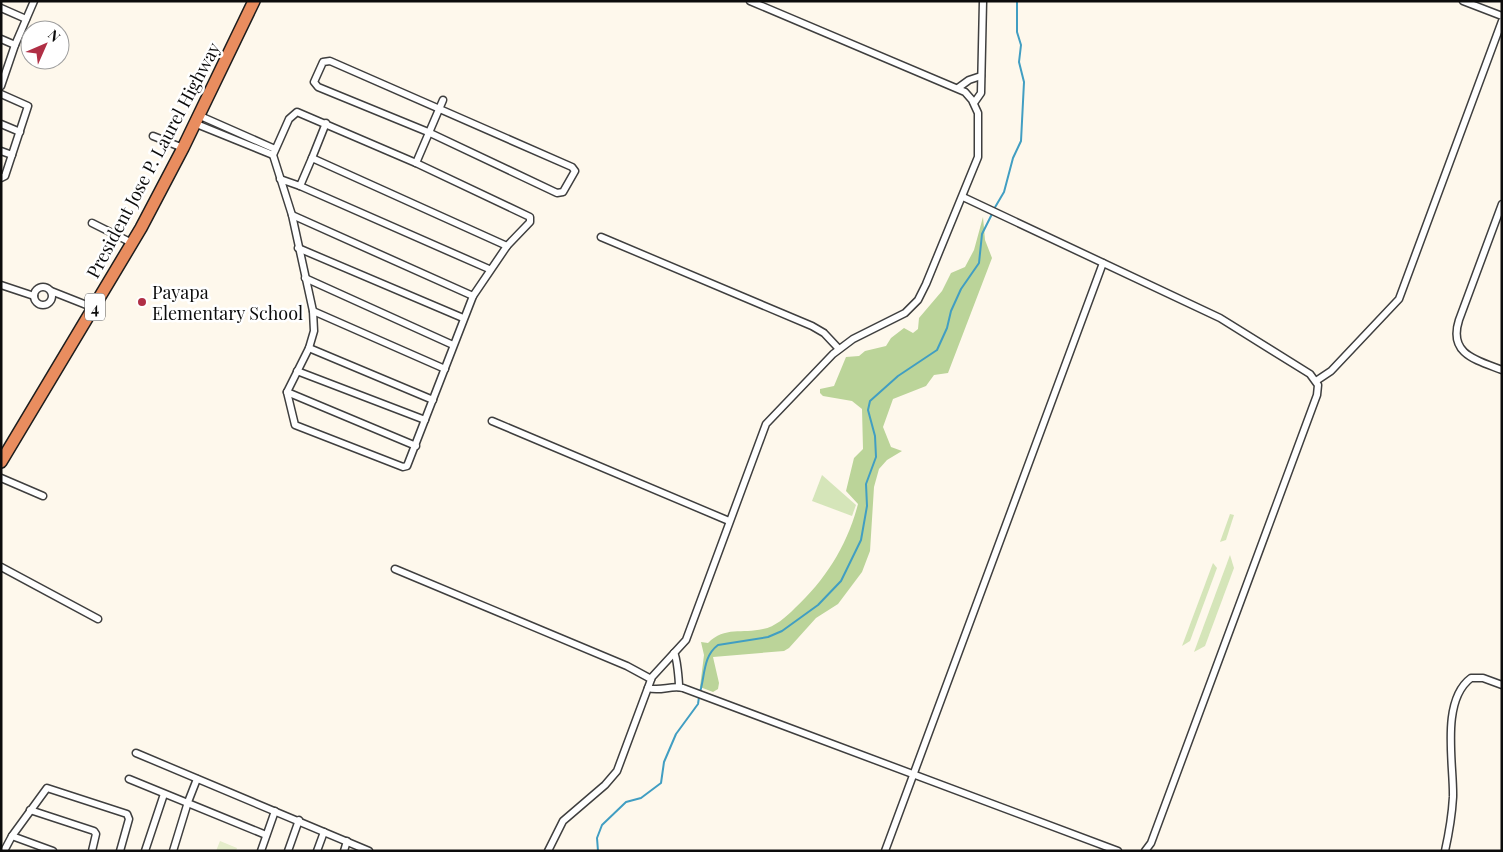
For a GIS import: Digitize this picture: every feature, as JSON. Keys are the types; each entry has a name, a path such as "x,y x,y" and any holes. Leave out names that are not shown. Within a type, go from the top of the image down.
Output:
{"highway":[{"name":"President Jose P. Laurel Highway","path":"1,462 132,243 183,148 254,1"}],"street":[{"path":"1,86 4,68 34,1"},
{"path":"548,851 563,820 605,785 617,771 651,679 687,637 765,426 838,349 859,335 901,315 915,303 926,284 979,154 978,113 974,103 958,88 750,1"},
{"path":"974,103 980,96 984,1"},
{"path":"1463,1 1502,16"},
{"path":"1,8 26,19"},
{"path":"1316,381 1331,371 1399,299 1502,21"},
{"path":"1,39 15,45"},
{"path":"323,62 330,62 439,109 572,168 575,170 574,175 563,192 557,193 428,132 318,87 314,82 323,62"},
{"path":"958,88 969,80 981,76"},
{"path":"1,94 28,106 12,155 4,176 1,178"},
{"path":"416,164 428,132 444,100"},
{"path":"297,112 326,123 527,215 530,222 507,246 473,296 463,318 409,465 403,467 295,425 287,392 309,348 314,331 313,310 292,215 280,179 274,152 289,119 297,112"},
{"path":"196,119 274,152"},
{"path":"300,186 326,123"},
{"path":"1,124 20,132"},
{"path":"152,136 183,148"},
{"path":"1,151 12,155"},
{"path":"312,158 507,246"},
{"path":"280,179 300,186 490,270"},
{"path":"963,197 1220,318 1308,373 1316,381 1318,390 1314,404 1151,843 1145,851"},
{"path":"1502,204 1459,320 1456,334 1461,348 1470,358 1502,370"},
{"path":"292,215 473,296"},
{"path":"92,223 132,243"},
{"path":"602,237 812,326 824,333 838,349"},
{"path":"298,248 463,318"},
{"path":"884,851 1103,263"},
{"path":"305,278 453,345"},
{"path":"1,285 34,296"},
{"path":"51,291 51,300 46,304 37,304 34,296 36,290 40,287 51,291 94,308"},
{"path":"313,310 445,369"},
{"path":"309,348 433,400"},
{"path":"297,371 425,420"},
{"path":"287,392 416,446"},
{"path":"492,421 730,521"},
{"path":"1,478 43,496"},
{"path":"1,567 98,619"},
{"path":"395,569 626,666 651,679"},
{"path":"674,653 677,658 679,687"},
{"path":"1445,851 1452,812 1450,734 1456,705 1466,683 1472,678 1483,678 1502,685"},
{"path":"648,688 656,690 679,687 692,691 1118,851"},
{"path":"136,753 369,851"},
{"path":"129,779 266,835"},
{"path":"174,851 188,802 197,779"},
{"path":"4,851 30,810 45,790 50,788 127,814 129,819 120,851"},
{"path":"146,851 164,794"},
{"path":"30,810 94,831 96,834 92,851"},
{"path":"260,851 275,811"},
{"path":"288,851 299,820"},
{"path":"317,851 324,832"},
{"path":"12,836 53,851"},
{"path":"344,851 347,841"}],"green space":[{"path":"983,217 985,240 992,258 948,373 934,375 926,386 893,399 883,427 891,447 902,451 887,460 879,469 874,487 870,551 862,572 838,604 816,618 789,648 784,651 713,657 719,683 718,689 713,692 700,687 704,655 701,642 708,643 727,632 767,628 780,621 806,597 826,573 848,534 858,504 846,491 854,458 863,449 862,409 852,401 823,396 820,393 820,389 834,386 846,357 859,356 865,351 886,346 891,338 904,328 913,333 918,329 919,318 942,291 951,273 965,267 974,250"},
{"path":"822,475 856,505 852,516 812,501"},
{"path":"1230,514 1234,515 1226,540 1220,542"},
{"path":"1230,555 1234,568 1205,646 1194,652"},
{"path":"1213,563 1217,568 1190,641 1182,646"},
{"path":"220,841 237,848 236,851 216,851"}],"waterway":[{"path":"994,209 1004,192 1013,158 1021,141 1024,82 1019,62 1021,45 1017,32 1017,1"},
{"path":"700,692 707,660 718,645 768,637 782,631 818,605 841,581 861,540 867,506 866,484 876,457 875,436 868,410 870,401 898,376 937,350 961,289 979,263 982,234 992,214"},
{"path":"598,851 597,838 602,825 626,802 641,798 661,783 664,762 676,734 698,704 699,697"}],"place":[{"name":"Payapa Elementary School","path":"142,302"}]}
